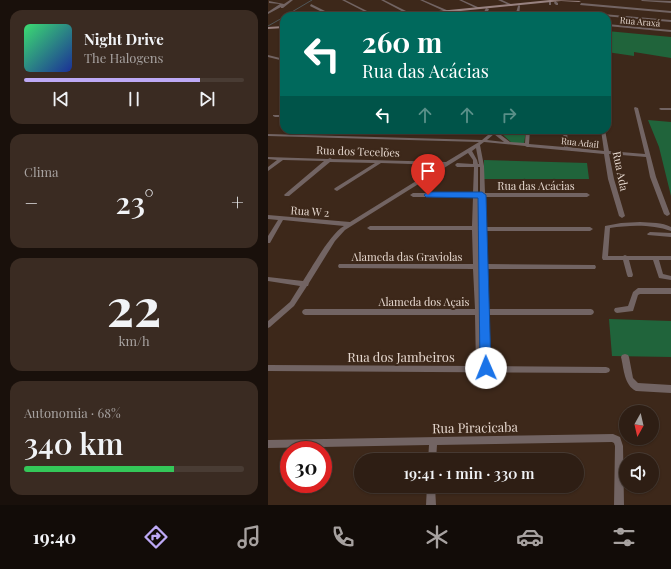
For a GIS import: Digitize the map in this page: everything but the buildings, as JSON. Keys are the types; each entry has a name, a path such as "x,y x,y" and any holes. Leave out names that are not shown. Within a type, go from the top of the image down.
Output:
{"main road":[{"path":"437,12 569,0"},
{"path":"468,12 562,1 580,1"},
{"path":"268,29 280,28"}],"street":[{"path":"268,14 292,0"},
{"path":"343,0 367,12"},
{"path":"382,0 405,12"},
{"path":"421,0 446,11"},
{"path":"460,0 479,8"},
{"path":"499,0 512,5"},
{"path":"642,9 642,0 671,2"},
{"path":"581,12 580,1 671,12"},
{"path":"268,14 283,5 270,2"},
{"path":"311,5 324,12"},
{"path":"518,12 519,6"},
{"path":"635,8 635,18"},
{"path":"611,17 671,21"},
{"name":"Rua Araxá","path":"611,26 671,31"},
{"path":"268,56 280,59"},
{"path":"636,108 653,177 667,214"},
{"path":"661,109 671,109"},
{"path":"275,116 280,116"},
{"path":"268,325 292,304 338,234 350,224 480,143 491,134"},
{"path":"498,134 511,145"},
{"path":"527,146 528,134"},
{"path":"566,134 566,148"},
{"name":"Rua Ada","path":"604,134 611,179 622,216"},
{"name":"Rua Adail","path":"268,135 480,143 566,148 647,156"},
{"path":"480,143 479,195 476,228 476,267 481,312 483,368"},
{"path":"469,150 479,166"},
{"name":"Rua dos Tecelões","path":"268,158 447,164"},
{"path":"268,169 282,158"},
{"path":"287,195 330,159"},
{"path":"337,189 380,162"},
{"path":"457,165 479,166"},
{"name":"Rua das Acácias","path":"413,195 587,195"},
{"path":"479,195 483,228 484,266 481,312"},
{"name":"Rua W 2","path":"268,218 350,224"},
{"path":"268,241 280,219"},
{"path":"671,229 667,226 655,225 607,227 605,258 671,258"},
{"path":"370,228 590,229"},
{"path":"650,234 671,235"},
{"path":"625,257 630,275"},
{"path":"655,258 661,276 671,278"},
{"name":"Alameda das Graviolas","path":"341,266 593,267"},
{"path":"268,280 306,284"},
{"path":"617,310 631,309 635,294 638,291 671,291"},
{"name":"Alameda dos Açais","path":"305,312 591,312"},
{"path":"625,357 630,380 636,387 671,389"},
{"name":"Rua dos Jambeiros","path":"268,368 483,368 606,370"},
{"name":"Rua Piracicaba","path":"268,444 613,438 617,440 619,446 619,505"},
{"path":"432,453 433,441"},
{"path":"431,493 431,505"}],"green space":[{"path":"611,31 671,37 671,58 634,52 634,56 611,53"},
{"path":"648,120 671,122 671,196 659,147"},
{"path":"502,134 525,134 524,144 513,144"},
{"path":"484,160 587,163 589,179 484,179"},
{"path":"609,319 671,321 671,357 612,356"}],"waterway":[{"path":"292,12 312,0"},
{"path":"268,26 280,19"}],"route":[{"path":"428,195 482,195 486,368"}]}
